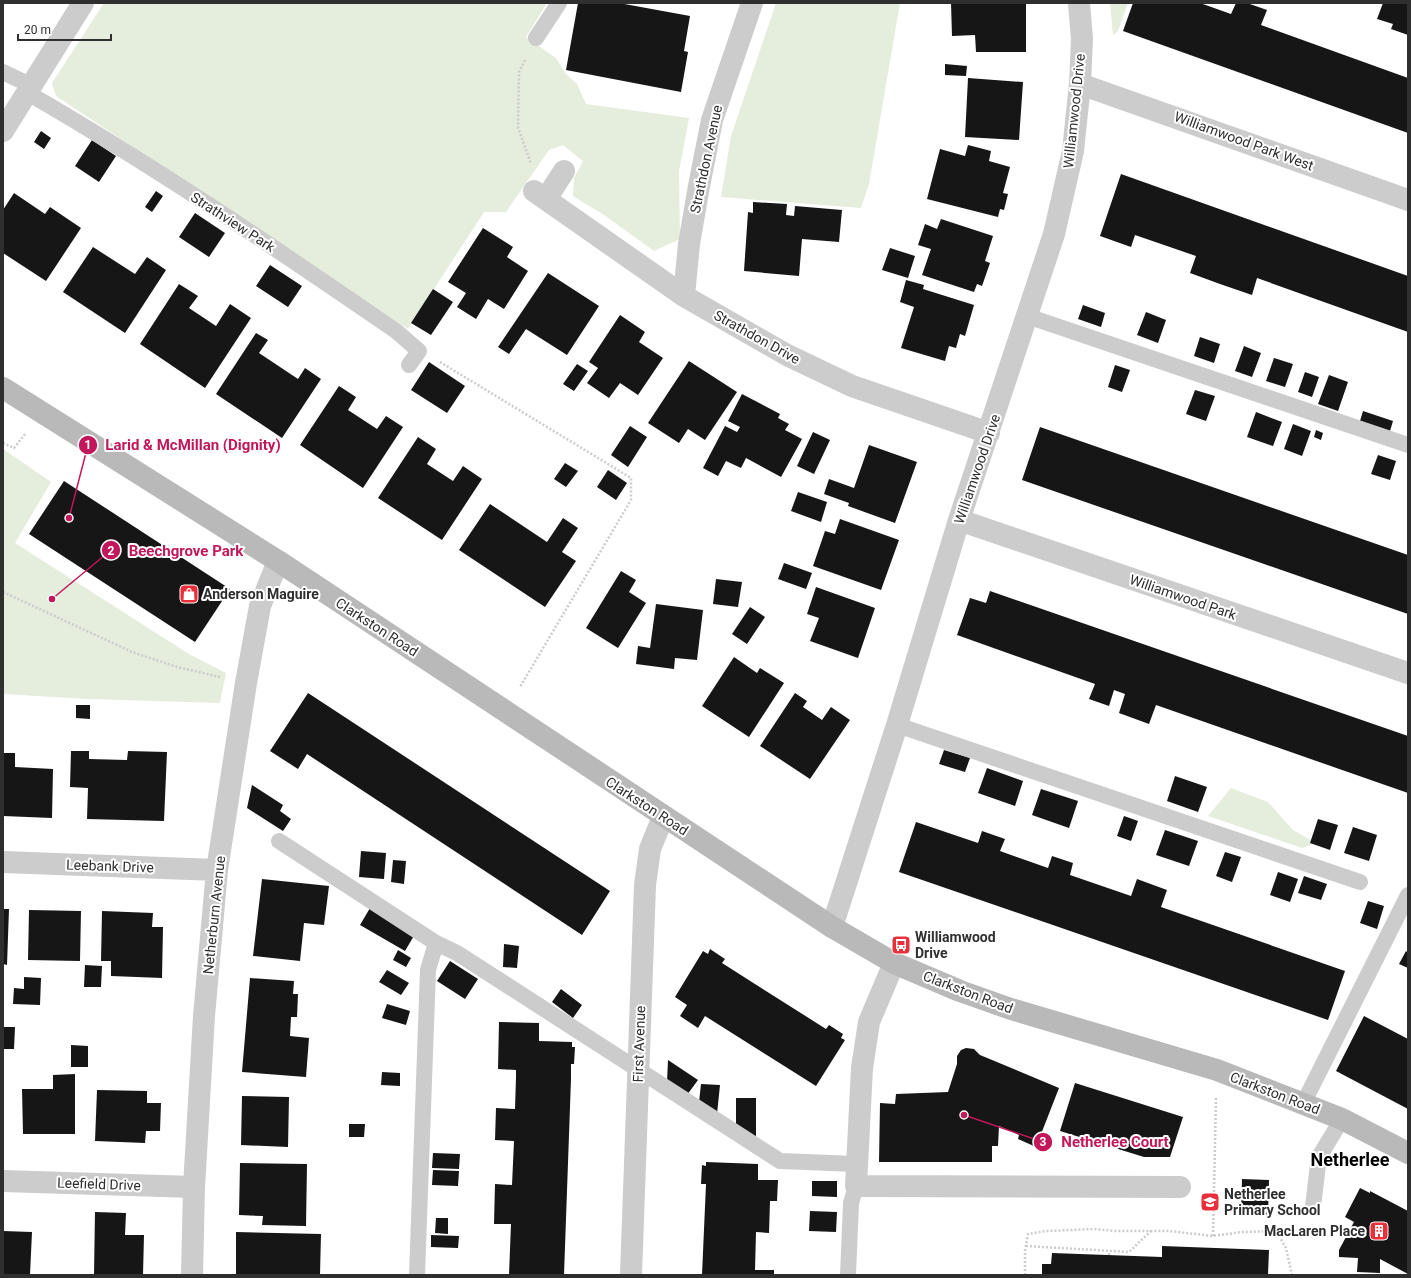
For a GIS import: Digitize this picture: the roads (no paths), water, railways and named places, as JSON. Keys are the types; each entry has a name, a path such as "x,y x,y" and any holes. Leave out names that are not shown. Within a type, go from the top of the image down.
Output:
{"main road":[{"name":"Clarkston Road","path":"3,388 278,561 663,817 832,927 894,963 960,991 1011,1009 1217,1070 1342,1119"},
{"path":"1342,1119 1408,1153"}],"street":[{"path":"3,130 84,3"},
{"name":"Strathdon Avenue","path":"684,296 696,200 712,120 752,3"},
{"name":"Williamwood Drive","path":"832,927 897,725 959,520 1054,234 1071,158 1080,84 1082,39 1079,3"},
{"name":"Williamwood Park West","path":"1080,84 1408,200"},
{"name":"Strathdon Drive","path":"564,171 540,195 684,296 787,355 852,386 989,433"},
{"name":"Williamwood Park","path":"959,520 1408,673"},
{"name":"Netherburn Avenue","path":"192,1275 194,1187 204,1016 217,870 246,684 260,606 278,561"},
{"name":"First Avenue","path":"631,1275 637,1070 645,885 650,849 663,817"},
{"name":"Leebank Drive","path":"3,862 217,870"},
{"path":"894,963 869,1022 862,1068 856,1186 1180,1187"},
{"name":"Leefield Drive","path":"3,1181 194,1187"}],"lane":[{"path":"536,38 559,3"},
{"name":"Strathview Park","path":"3,72 60,112 227,217 389,327 419,351 409,365"},
{"path":"1027,316 1408,445"},
{"path":"897,725 1360,882"},
{"path":"279,841 436,943 457,953 780,1161 856,1164"},
{"path":"1304,1104 1408,895"},
{"path":"417,1275 428,970 436,943"},
{"path":"1313,1206 1319,1157 1342,1119"},
{"path":"848,1275 850,1203 856,1186"}],"place":[{"name":"Larid & McMillan (Dignity)","path":"69,518"},
{"name":"Anderson Maguire","path":"189,594"},
{"name":"Beechgrove Park","path":"52,599"},
{"name":"Williamwood Drive","path":"901,945"},
{"name":"Netherlee Court","path":"964,1115"},
{"name":"Netherlee Primary School","path":"1210,1202"},
{"name":"MacLaren Place","path":"1379,1231"}],"district":[{"name":"Netherlee","path":"1350,1160"}]}
